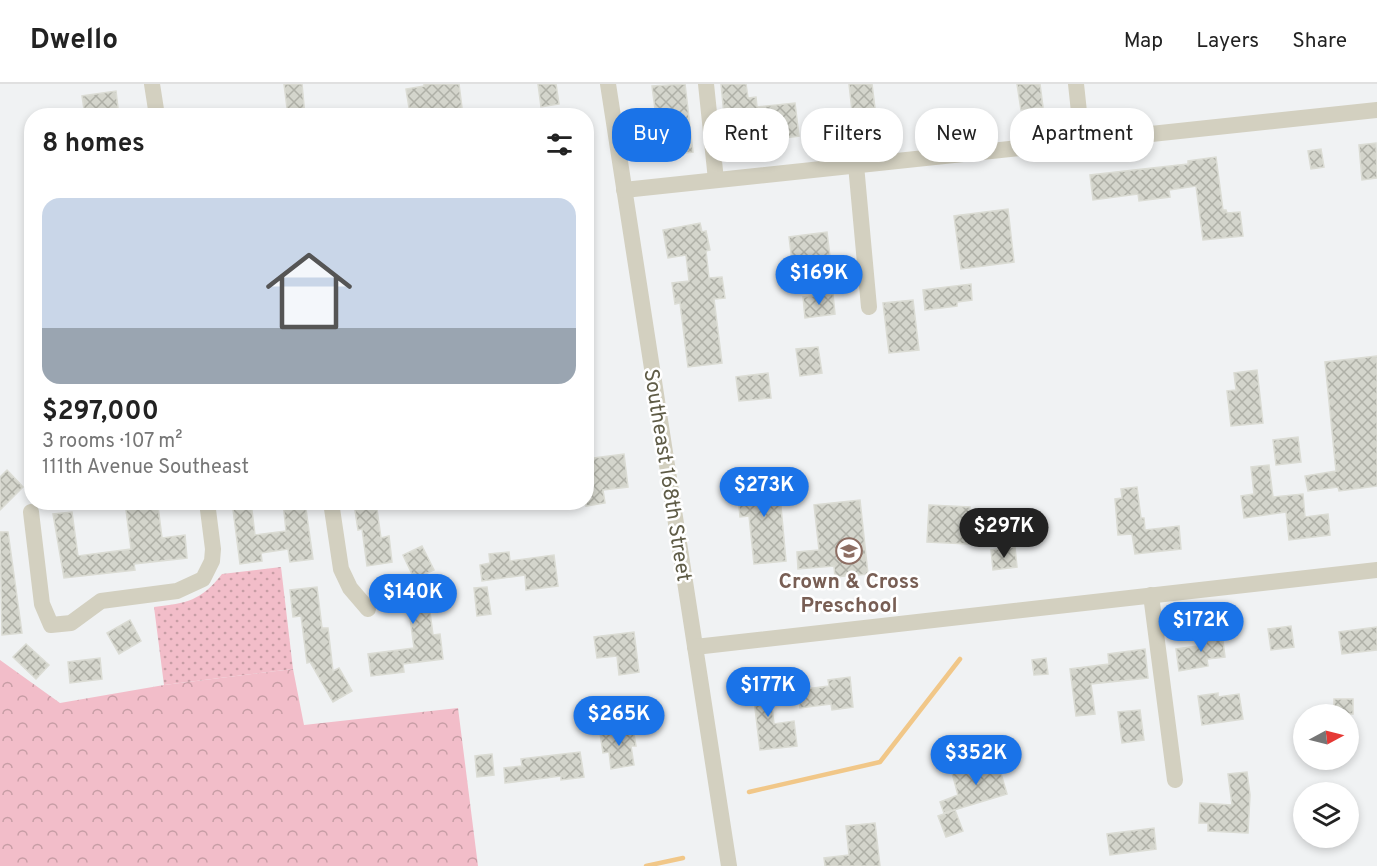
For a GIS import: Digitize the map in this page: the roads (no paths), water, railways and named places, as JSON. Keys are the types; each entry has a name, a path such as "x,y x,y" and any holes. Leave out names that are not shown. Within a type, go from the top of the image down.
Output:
{"street":[{"path":"152,84 156,108"},
{"name":"Southeast 168th Street","path":"608,84 729,866"},
{"path":"706,84 717,180"},
{"path":"1076,84 1079,108"},
{"path":"1154,133 1377,110"},
{"path":"624,190 1010,148"},
{"path":"856,165 869,307"},
{"path":"31,512 42,604 51,625 71,622 101,601 177,591 196,584 209,571 213,549 208,510"},
{"path":"331,510 340,569 350,588 368,609"},
{"path":"695,647 1377,570"},
{"path":"1151,596 1174,780"}],"waterway":[{"path":"749,792 880,762 960,659"},
{"path":"646,866 683,858"}],"place":[{"name":"Crown & Cross Preschool","path":"849,551"}]}
